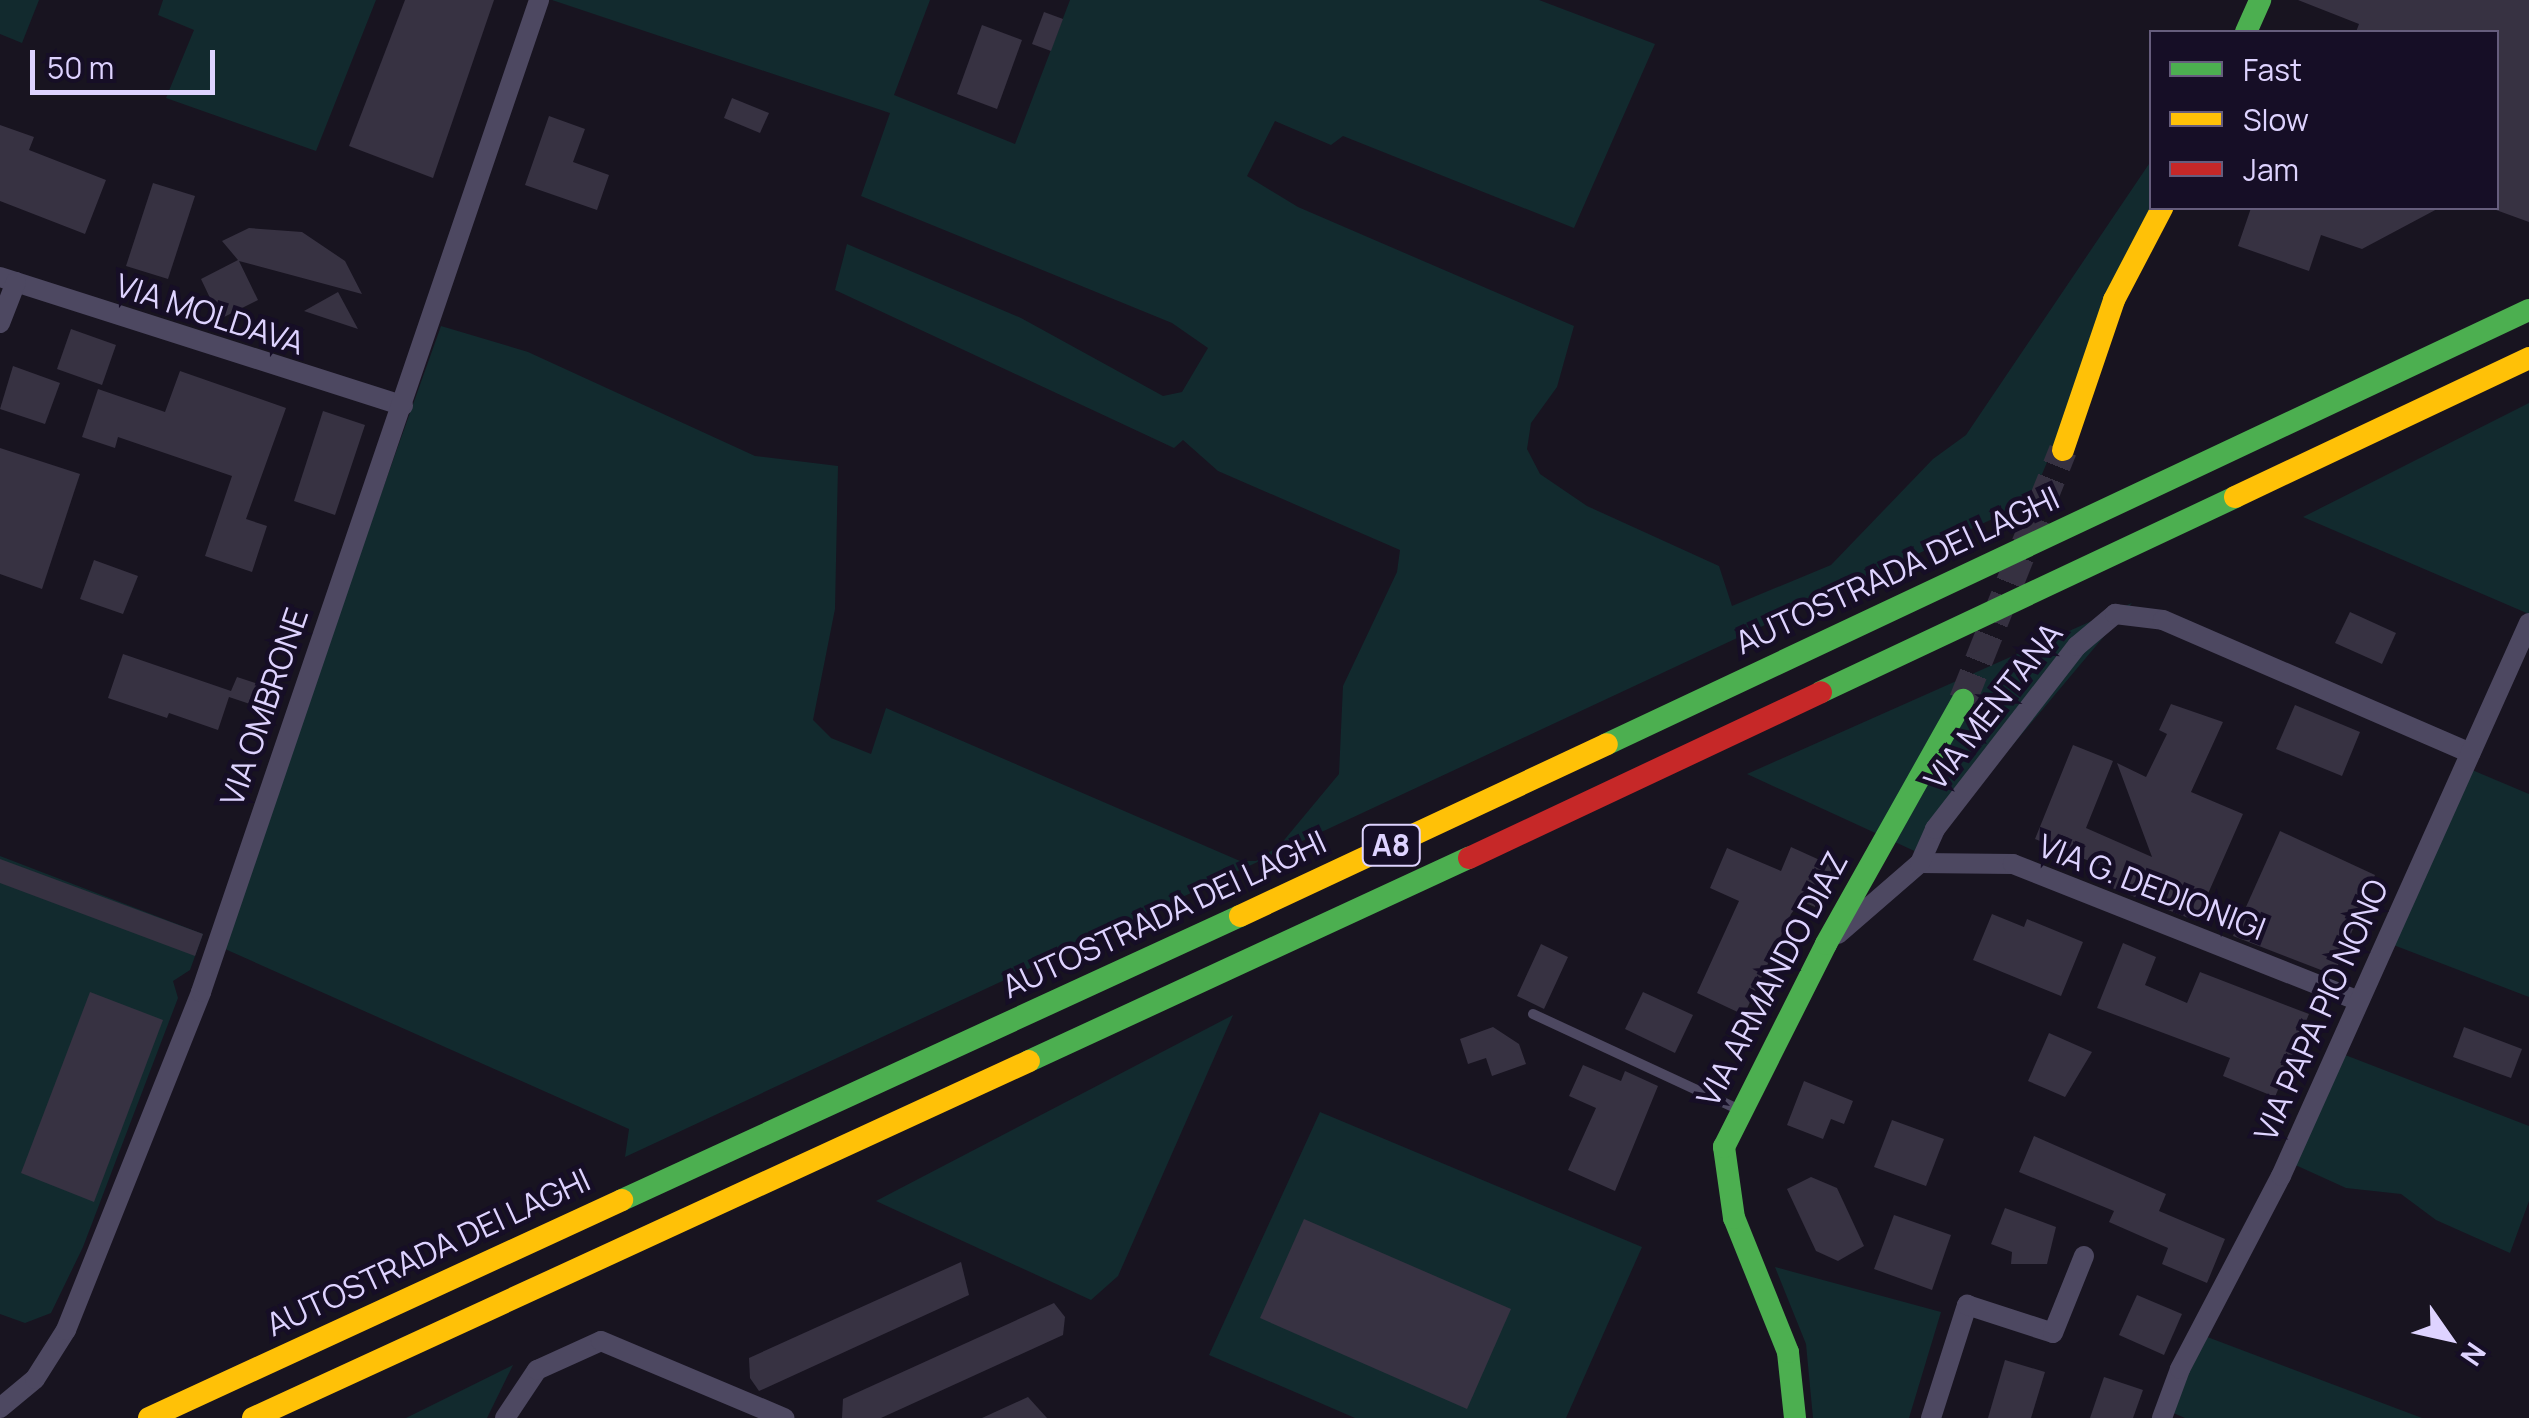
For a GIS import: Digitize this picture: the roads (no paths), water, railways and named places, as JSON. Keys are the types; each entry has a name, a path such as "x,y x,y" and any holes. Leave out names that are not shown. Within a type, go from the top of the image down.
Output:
{"main road":[{"path":"2247,30 2260,0"},
{"path":"2063,450 2114,300 2161,210"},
{"name":"AUTOSTRADA DEI LAGHI","path":"149,1418 2529,310"},
{"name":"A8","path":"253,1418 1454,865 2529,358"},
{"name":"VIA ARMANDO DIAZ","path":"1796,1418 1784,1338 1724,1179 1724,1147 1738,1109 1826,944 1963,700"}],"street":[{"name":"VIA OMBRONE","path":"0,1408 25,1391 55,1350 207,977 539,0"},
{"name":"VIA MOLDAVA","path":"8,280 402,406"},
{"path":"0,324 8,280"},
{"name":"VIA MENTANA","path":"1826,944 1920,863 1935,828 2087,634 2127,611 2163,620 2471,753"},
{"name":"VIA PAPA PIO NONO","path":"2162,1418 2180,1369 2282,1176 2357,1000 2529,624"},
{"name":"VIA G. DEDIONIGI","path":"1920,863 2012,864 2357,1000"},
{"path":"1932,1418 1966,1305 2053,1333 2084,1256"},
{"path":"504,1418 537,1370 601,1340 784,1418"}],"lane":[{"path":"1533,1014 1738,1109"}],"tunnel":[{"path":"1963,700 2063,450"}]}
